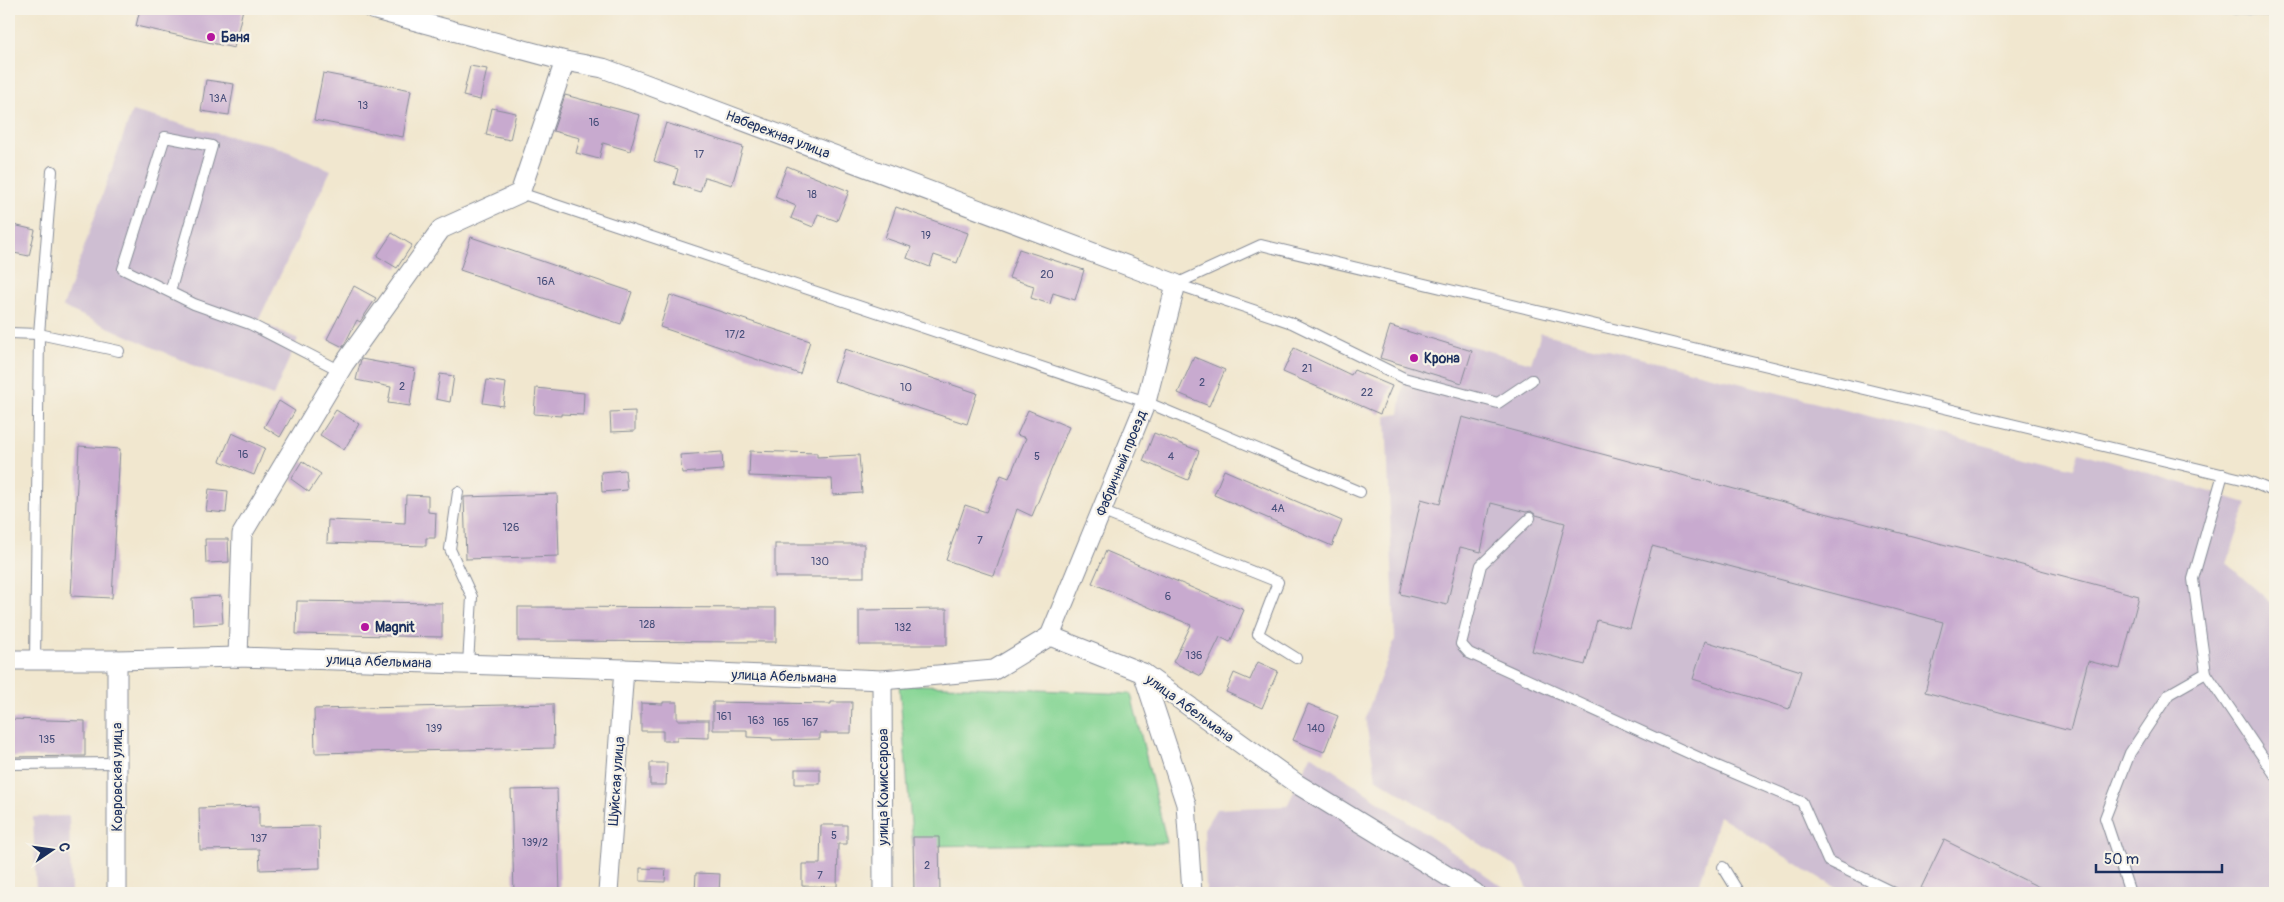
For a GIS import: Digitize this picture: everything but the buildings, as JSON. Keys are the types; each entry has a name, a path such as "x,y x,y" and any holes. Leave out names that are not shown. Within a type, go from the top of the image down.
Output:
{"street":[{"name":"Набережная улица","path":"372,9 565,61 603,68 1176,284"},
{"path":"238,657 242,534 341,371 441,229 520,193 565,61"},
{"name":"Фабричный проезд","path":"1050,636 1146,402 1176,284"},
{"name":"улица Абельмана","path":"9,660 238,657 624,669 882,680 994,670 1050,636 1143,673 1297,784 1475,893"},
{"name":"Ковровская улица","path":"117,660 117,893"},
{"name":"Шуйская улица","path":"608,893 624,669"},
{"path":"1143,673 1186,804 1192,893"},
{"name":"улица Комиссарова","path":"882,680 883,893"}],"lane":[{"path":"170,292 212,146 165,137 124,269 170,292 194,304 250,324 341,371"},
{"path":"35,660 39,334 52,171"},
{"path":"520,193 1146,402 1360,492"},
{"path":"1176,284 1261,245 2223,474 2246,480 2275,492"},
{"path":"1176,284 1292,323 1404,378 1498,403 1532,380"},
{"path":"9,334 39,334 119,350"},
{"path":"2223,474 2193,579 2206,673 2275,775"},
{"path":"458,492 450,548 472,597 468,664"},
{"path":"1101,510 1278,582 1258,634 1296,658"},
{"path":"1530,518 1481,565 1461,644 1469,653 1706,761 1802,802 1828,861 1894,893"},
{"path":"2130,893 2106,818 2130,753 2169,694 2206,673"},
{"path":"9,764 118,763"},
{"path":"1723,867 1738,893"}],"shaded area":[{"path":"132,111 219,134 273,145 331,170 258,321 298,339 273,396 199,368 63,307"},
{"path":"1401,326 1531,363 1541,333 2074,468 2079,452 2247,503 2227,564 2275,606 2275,893 1844,893 1719,816 1697,893 1537,893 1528,889 1518,868 1376,778 1365,718 1395,639 1386,416 1399,414 1406,366 1392,362"},
{"path":"1311,755 1512,893 1206,893 1204,829 1216,809 1287,806"},
{"path":"69,816 71,893 36,893 33,817"}],"green space":[{"path":"899,684 1131,694 1167,843 913,846"}],"water":[{"path":"2169,9 2275,9 2275,20 2271,18"}],"place":[{"name":"Баня","path":"211,37"},
{"name":"Крона","path":"1414,358"},
{"name":"Magnit","path":"365,627"}]}
